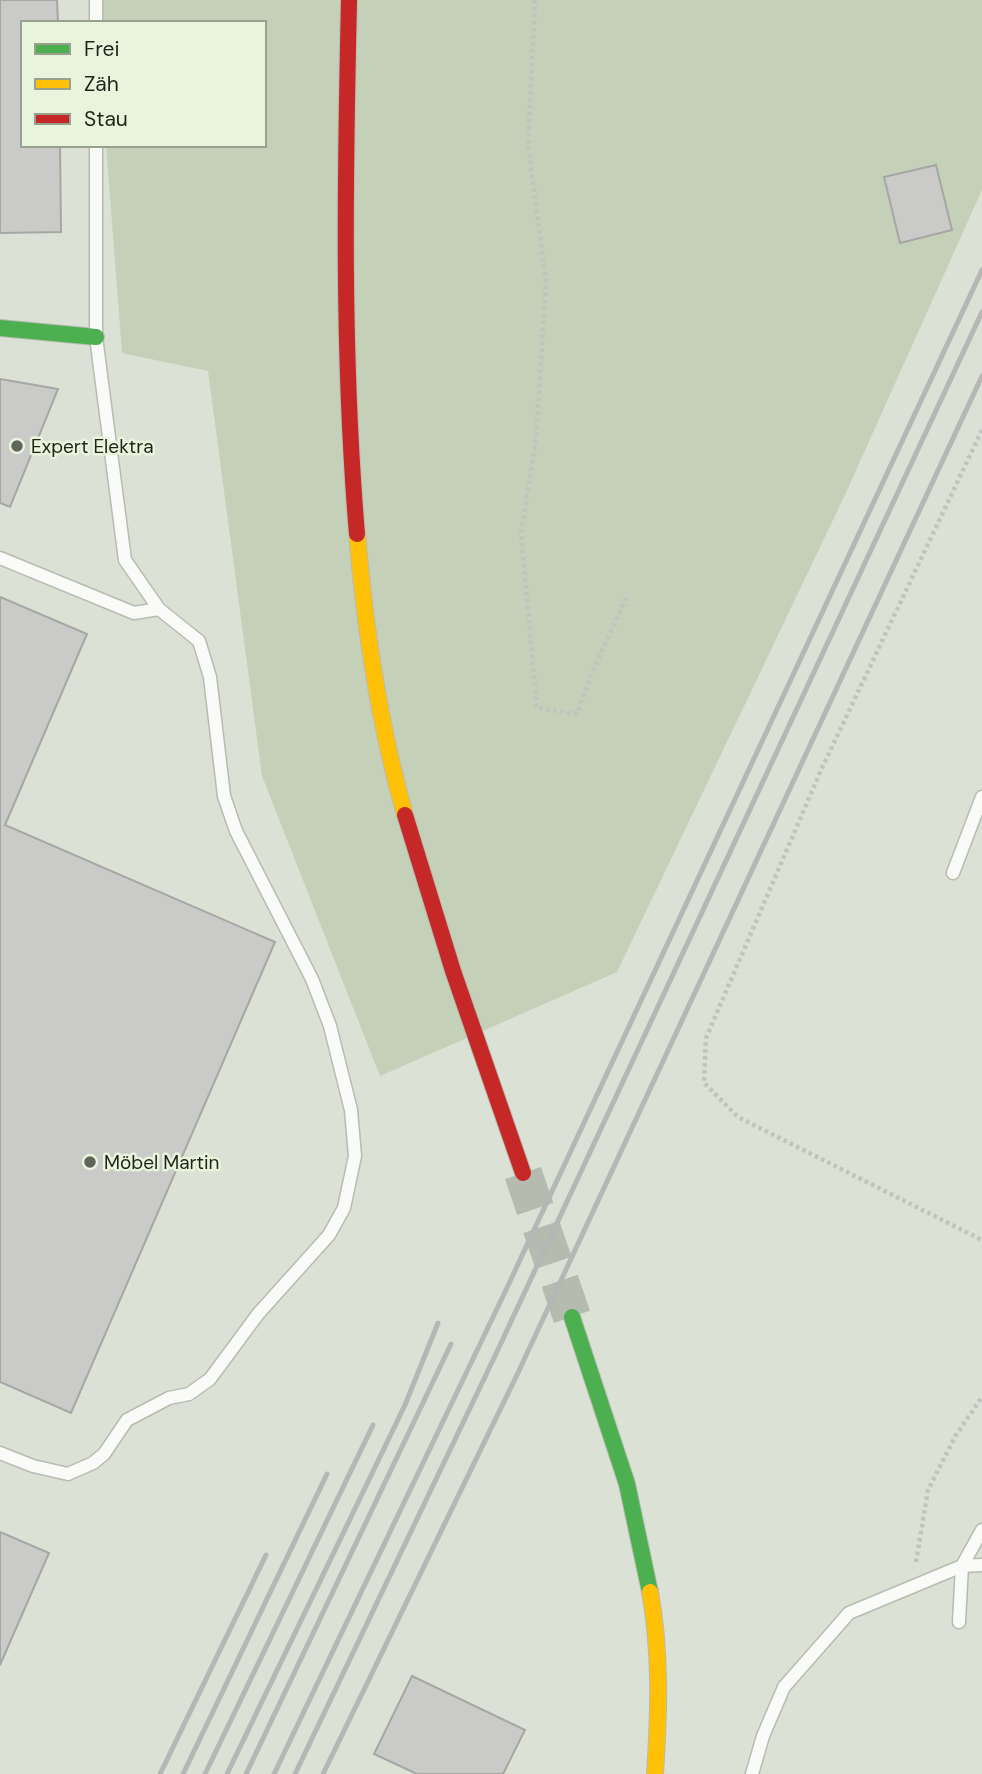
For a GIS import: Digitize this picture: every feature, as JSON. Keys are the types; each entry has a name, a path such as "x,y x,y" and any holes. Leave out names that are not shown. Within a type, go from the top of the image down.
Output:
{"main road":[{"path":"349,0 345,153 348,432 363,602 388,751 448,964 523,1173"},
{"path":"345,153 366,0"},
{"path":"0,328 96,337"},
{"path":"572,1317 608,1416 640,1539 652,1606 657,1682 655,1774"}],"lane":[{"path":"96,0 96,21"},
{"path":"0,1453 33,1466 68,1474 93,1463 104,1454 127,1420 169,1398 189,1394 211,1379 258,1314 330,1235 344,1208 355,1156 351,1110 330,1026 295,943 236,831 224,796 210,677 199,641 159,610 125,561 96,337 96,147"},
{"path":"0,558 134,613 159,610"},
{"path":"953,873 982,797"},
{"path":"960,1622 962,1566 982,1530"},
{"path":"752,1774 763,1736 784,1687 849,1613 962,1566 982,1564"}],"path":[{"path":"535,0 528,144 546,283 536,439 520,533 537,708 578,714 592,672 628,594"},
{"path":"982,430 822,768 706,1038 704,1083 738,1117 982,1240"},
{"path":"962,1566 914,1561 928,1490 956,1435 982,1397"}],"green space":[{"path":"95,0 982,0 982,190 844,497 617,972 380,1076 262,776 208,371 122,353 106,147 266,147 266,21 96,21"}],"building":[{"path":"0,0 57,0 58,21 21,21 21,147 60,147 61,232 0,233"},
{"path":"936,165 952,230 900,243 884,177"},
{"name":"Expert Elektra","path":"0,379 58,389 10,507 0,503"},
{"name":"Möbel Martin","path":"0,597 87,634 5,825 275,942 71,1413 0,1382"},
{"path":"0,1532 49,1553 0,1665"},
{"path":"412,1676 525,1730 503,1774 417,1774 374,1754"}],"tunnel":[{"path":"523,1173 572,1317"}],"railway":[{"path":"274,1774 505,1292 982,270"},
{"path":"295,1774 494,1358 982,312"},
{"path":"323,1774 516,1377 982,376"},
{"path":"227,1774 405,1405 438,1323"},
{"path":"246,1774 451,1344"},
{"path":"205,1774 373,1425"},
{"path":"183,1774 327,1474"},
{"path":"160,1774 266,1555"}],"traffic: fast":[{"path":"0,328 96,337"},
{"path":"572,1317 627,1484 650,1592"}],"traffic: slow":[{"path":"357,534 374,676 405,815"},
{"path":"650,1592 658,1683 655,1774"}],"traffic: jam":[{"path":"349,0 347,334 357,534"},
{"path":"405,815 453,971 523,1173"}],"place":[{"name":"Expert Elektra","path":"17,446"},
{"name":"Möbel Martin","path":"90,1162"}]}
